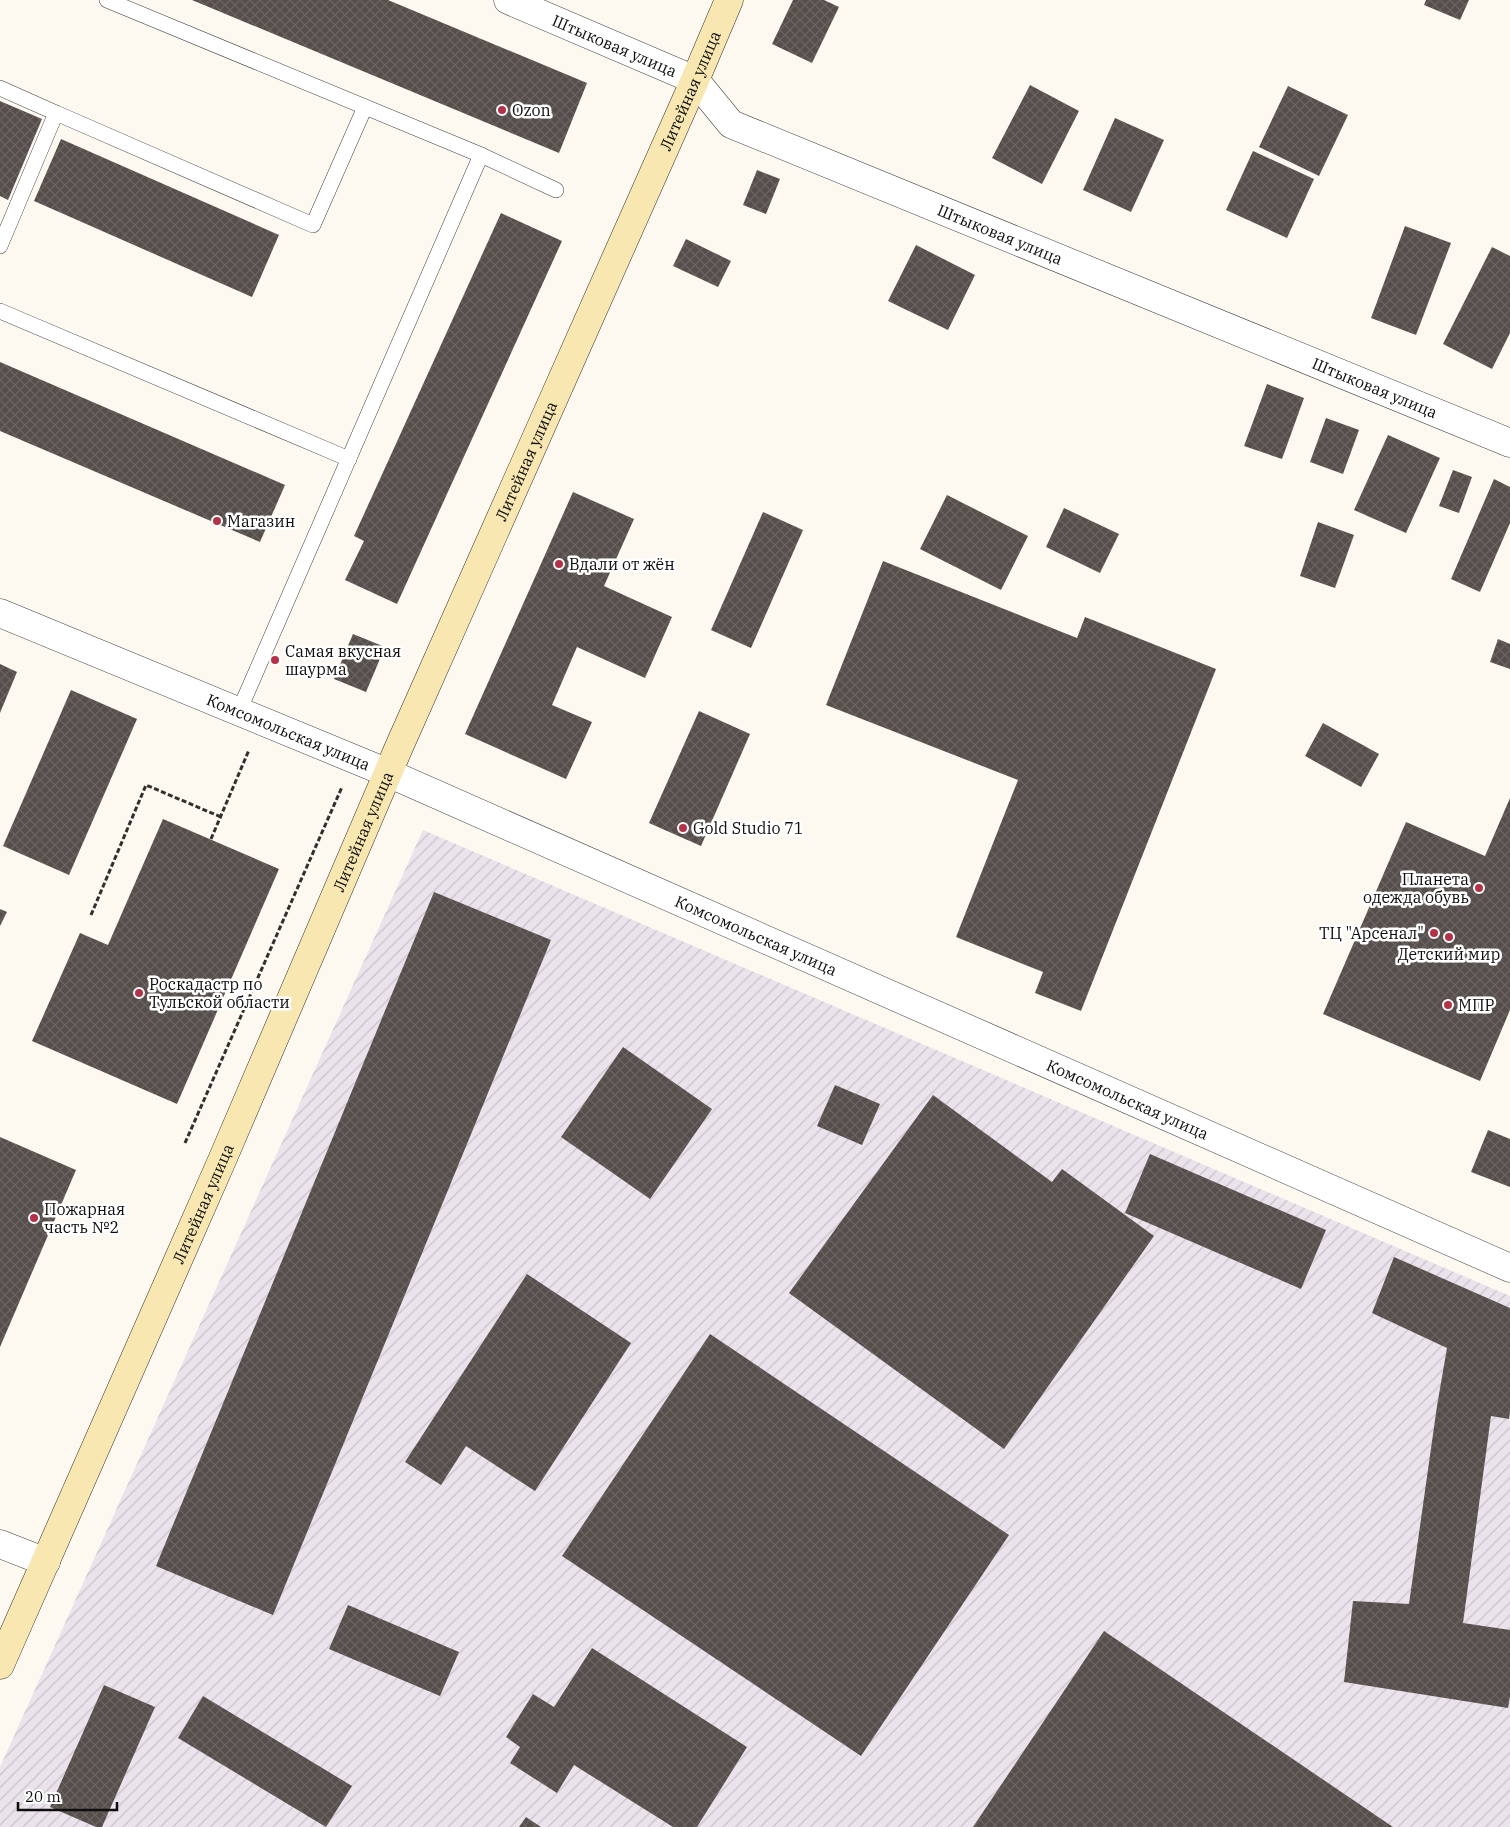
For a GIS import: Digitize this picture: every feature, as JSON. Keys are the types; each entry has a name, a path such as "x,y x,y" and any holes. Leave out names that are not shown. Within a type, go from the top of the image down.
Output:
{"street":[{"name":"Штыковая улица","path":"508,0 695,80 731,124 1510,442"},
{"name":"Литейная улица","path":"0,1665 219,1167 388,773 729,0"},
{"name":"Комсомольская улица","path":"0,613 388,773 1510,1268"},
{"path":"0,1544 46,1562"}],"lane":[{"path":"107,0 481,156 556,190"},
{"path":"0,88 313,225 365,107"},
{"path":"0,246 56,113"},
{"path":"239,711 481,156"},
{"path":"0,312 349,460"}],"path":[{"path":"211,839 252,742"},
{"path":"185,1142 354,759"},
{"path":"91,915 146,784 221,816"}],"shaded area":[{"path":"423,830 1510,1296 1510,1827 0,1827 0,1767"}],"building":[{"path":"192,0 388,0 587,83 559,153"},
{"path":"793,0 824,0 839,7 812,63 772,44"},
{"path":"1426,0 1469,0 1460,20 1424,5"},
{"path":"1030,85 1079,111 1042,184 992,158"},
{"path":"1288,86 1348,115 1319,176 1259,147"},
{"path":"0,101 42,119 8,200 0,196"},
{"path":"1115,118 1164,140 1131,212 1083,190"},
{"path":"61,139 279,235 252,297 34,201"},
{"path":"1253,151 1314,179 1287,238 1226,210"},
{"path":"757,170 780,179 766,214 743,205"},
{"path":"501,213 562,241 397,604 345,580 364,541 354,536"},
{"path":"1405,226 1451,243 1416,335 1371,318"},
{"path":"686,239 731,261 718,287 673,266"},
{"path":"916,245 975,275 948,330 888,301"},
{"path":"1492,247 1510,256 1510,333 1492,369 1443,344"},
{"path":"0,362 285,485 260,542 0,431"},
{"path":"1267,384 1304,398 1282,459 1244,446"},
{"path":"1326,418 1359,430 1343,474 1310,462"},
{"path":"1388,435 1440,458 1406,533 1354,510"},
{"path":"1453,470 1472,477 1459,513 1439,506"},
{"path":"1494,479 1510,487 1510,523 1480,592 1451,579"},
{"path":"573,492 634,519 604,586 672,617 645,678 577,647 552,705 592,722 566,779 465,734"},
{"path":"947,495 1028,536 1001,590 920,549"},
{"path":"1064,508 1119,534 1100,573 1046,547"},
{"path":"763,512 803,530 751,648 711,630"},
{"path":"1318,522 1354,535 1335,588 1300,576"},
{"path":"883,561 1077,638 1085,617 1216,669 1081,1011 1035,993 1043,972 956,937 1018,780 826,705"},
{"path":"353,634 385,647 366,692 334,679"},
{"path":"1498,639 1510,644 1510,669 1490,662"},
{"path":"0,664 17,672 0,713"},
{"path":"71,690 137,719 69,875 3,846"},
{"path":"699,711 750,734 701,846 649,823"},
{"path":"1323,723 1379,754 1361,787 1305,756"},
{"name":"ТЦ \"Арсенал\"","path":"1510,798 1510,1010 1480,1081 1323,1014 1406,822 1485,856"},
{"name":"Роскадастр по Тульской области","path":"163,819 279,869 177,1104 32,1041 80,933 108,945"},
{"path":"434,892 551,940 273,1615 156,1566"},
{"path":"0,909 7,912 0,926"},
{"path":"623,1047 712,1109 650,1199 561,1137"},
{"path":"835,1085 880,1104 862,1145 817,1126"},
{"path":"933,1095 1052,1182 1062,1169 1154,1236 1004,1449 789,1293"},
{"path":"1488,1130 1510,1139 1510,1187 1471,1172"},
{"name":"Пожарная часть №2","path":"0,1137 76,1170 0,1347"},
{"path":"1150,1154 1326,1230 1301,1289 1125,1213"},
{"path":"1394,1257 1510,1308 1509,1419 1491,1416 1463,1623 1510,1630 1510,1696 1508,1708 1344,1682 1353,1601 1409,1604 1447,1348 1372,1313"},
{"path":"527,1274 631,1343 535,1491 466,1446 441,1485 405,1462"},
{"path":"710,1334 1009,1535 861,1756 562,1556"},
{"path":"348,1605 459,1652 440,1696 329,1649"},
{"path":"1104,1631 1393,1827 973,1827"},
{"path":"592,1648 747,1747 697,1827 673,1827 574,1765 557,1793 510,1763 520,1747 506,1737 533,1694 554,1707"},
{"path":"104,1685 155,1707 102,1827 96,1827 50,1807"},
{"path":"203,1696 352,1786 326,1827 178,1738"},
{"path":"526,1817 541,1827 519,1827"}],"place":[{"name":"Ozon","path":"502,110"},
{"name":"Магазин","path":"217,521"},
{"name":"Вдали от жён","path":"559,564"},
{"name":"Самая вкусная шаурма","path":"275,660"},
{"name":"Gold Studio 71","path":"683,828"},
{"name":"Планета одежда обувь","path":"1479,888"},
{"name":"ТЦ \"Арсенал\"","path":"1434,933"},
{"name":"Детский мир","path":"1449,937"},
{"name":"Роскадастр по Тульской области","path":"139,993"},
{"name":"МПР","path":"1448,1005"},
{"name":"Пожарная часть №2","path":"34,1218"}]}
